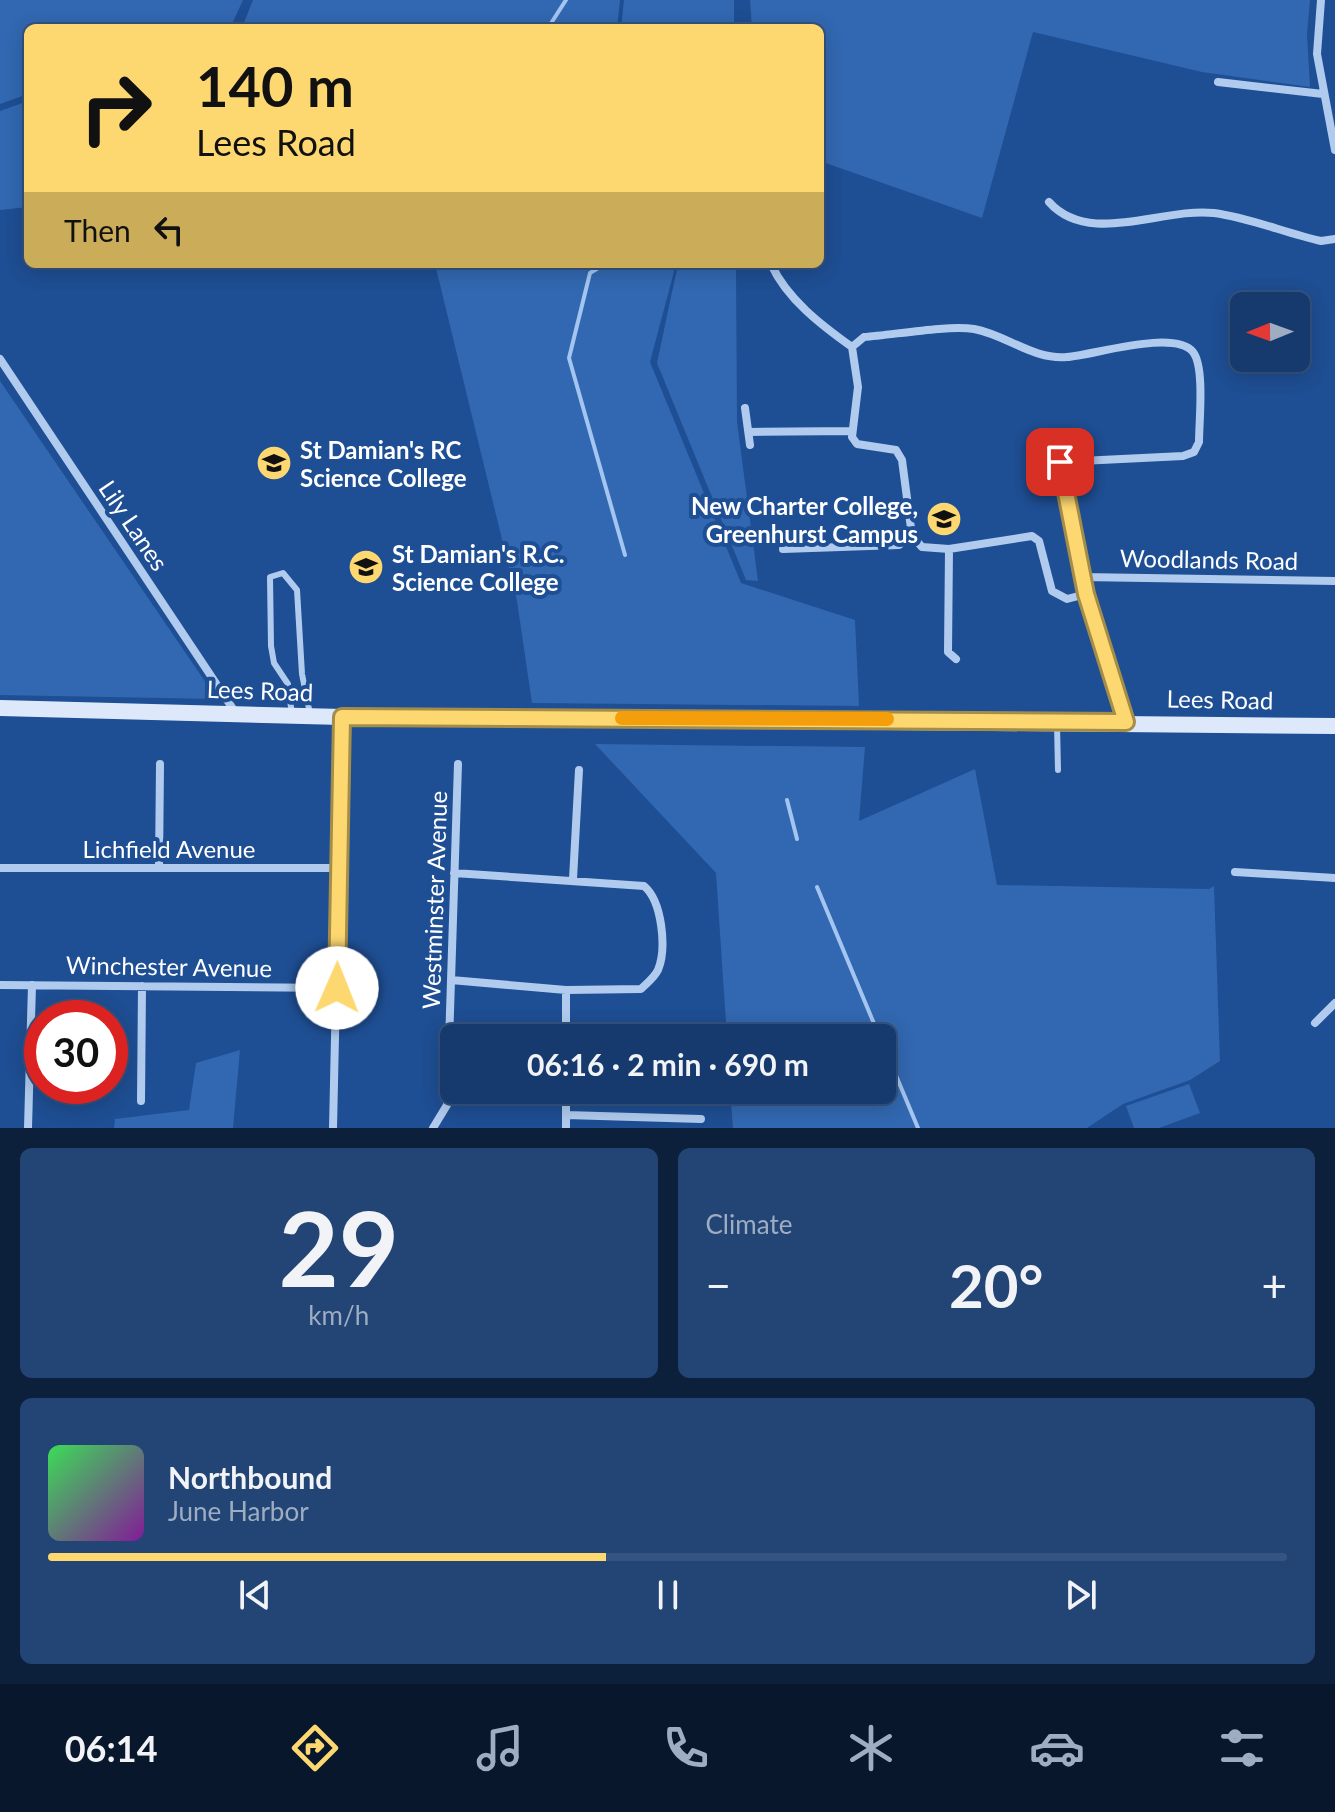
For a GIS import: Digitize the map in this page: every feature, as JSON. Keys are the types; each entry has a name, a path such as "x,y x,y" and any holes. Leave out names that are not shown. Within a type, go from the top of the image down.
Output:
{"main road":[{"name":"Lees Road","path":"0,708 342,717 1057,721 1335,726"}],"street":[{"path":"1321,0 1317,54 1335,150"},
{"path":"1218,82 1323,94"},
{"path":"1049,202 1070,219 1099,223 1183,213 1215,213 1321,241 1335,239"},
{"path":"773,268 778,281 822,326 852,347 858,387 852,431 857,444 896,450 902,460 912,536 922,547 949,549 1036,538 1052,591 1067,599 1086,594"},
{"path":"852,347 864,337 973,329 1036,354 1064,358 1152,342 1187,347 1194,353 1200,366 1199,442 1194,452 1183,456 1060,462 1086,594 1126,722"},
{"name":"Lily Lanes","path":"0,359 235,712"},
{"path":"745,408 750,445"},
{"path":"749,432 852,431"},
{"path":"783,549 899,545 912,536"},
{"path":"949,549 948,652 956,659"},
{"name":"Woodlands Road","path":"1082,577 1335,581"},
{"path":"333,1128 342,717"},
{"path":"159,868 160,764"},
{"name":"Westminster Avenue","path":"433,1128 447,1105 458,764"},
{"path":"573,879 579,770"},
{"name":"Lichfield Avenue","path":"0,868 339,868"},
{"path":"1235,872 1335,878"},
{"path":"451,980 566,990 641,989 660,966 660,908 654,894 644,886 454,873"},
{"name":"Winchester Avenue","path":"0,985 337,988"},
{"path":"28,1128 32,985"},
{"path":"141,1101 142,986"},
{"path":"566,990 566,1024"},
{"path":"1315,1023 1335,1003"},
{"path":"566,1104 566,1128"},
{"path":"566,1115 701,1119"}],"lane":[{"path":"292,715 288,684 274,663 268,608 270,577 283,573 297,590 302,674 310,715"},
{"path":"1057,721 1058,770"}],"shaded area":[{"path":"0,0 243,0 232,24 24,24 24,95 0,104"},
{"path":"253,0 620,0 617,24 243,24"},
{"path":"624,0 734,0 734,24 621,24"},
{"path":"750,0 1310,0 1307,34 1310,87 1202,72 1033,32 982,218 824,162 824,24 752,24"},
{"path":"24,102 24,207 0,210 0,111"},
{"path":"436,268 675,268 650,362 741,583 855,620 859,706 532,703 517,601"},
{"path":"677,268 736,268 737,422 758,581 746,580 657,363"},
{"path":"0,381 217,699 0,695"},
{"path":"595,744 865,747 859,821 975,769 997,885 1209,889 1214,886 1220,1061 1190,1080 1123,1104 1087,1128 733,1128 731,1104 896,1104 896,1024 726,1024 716,873"},
{"path":"240,1050 233,1128 114,1128 115,1119 189,1110 196,1063"},
{"path":"1189,1084 1200,1113 1159,1128 1134,1128 1126,1106"}],"waterway":[{"path":"551,24 566,0"},
{"path":"598,268 590,273 569,358 625,555"},
{"path":"787,800 797,839"},
{"path":"817,887 874,1024"},
{"path":"896,1075 918,1128"}],"slow traffic":[{"path":"622,718 887,719"}],"place":[{"name":"St Damian's RC Science College","path":"274,463"},
{"name":"New Charter College, Greenhurst Campus","path":"944,519"},
{"name":"St Damian's R.C. Science College","path":"366,567"}],"route":[{"path":"337,988 342,717 1126,722 1086,594 1060,462"}]}
